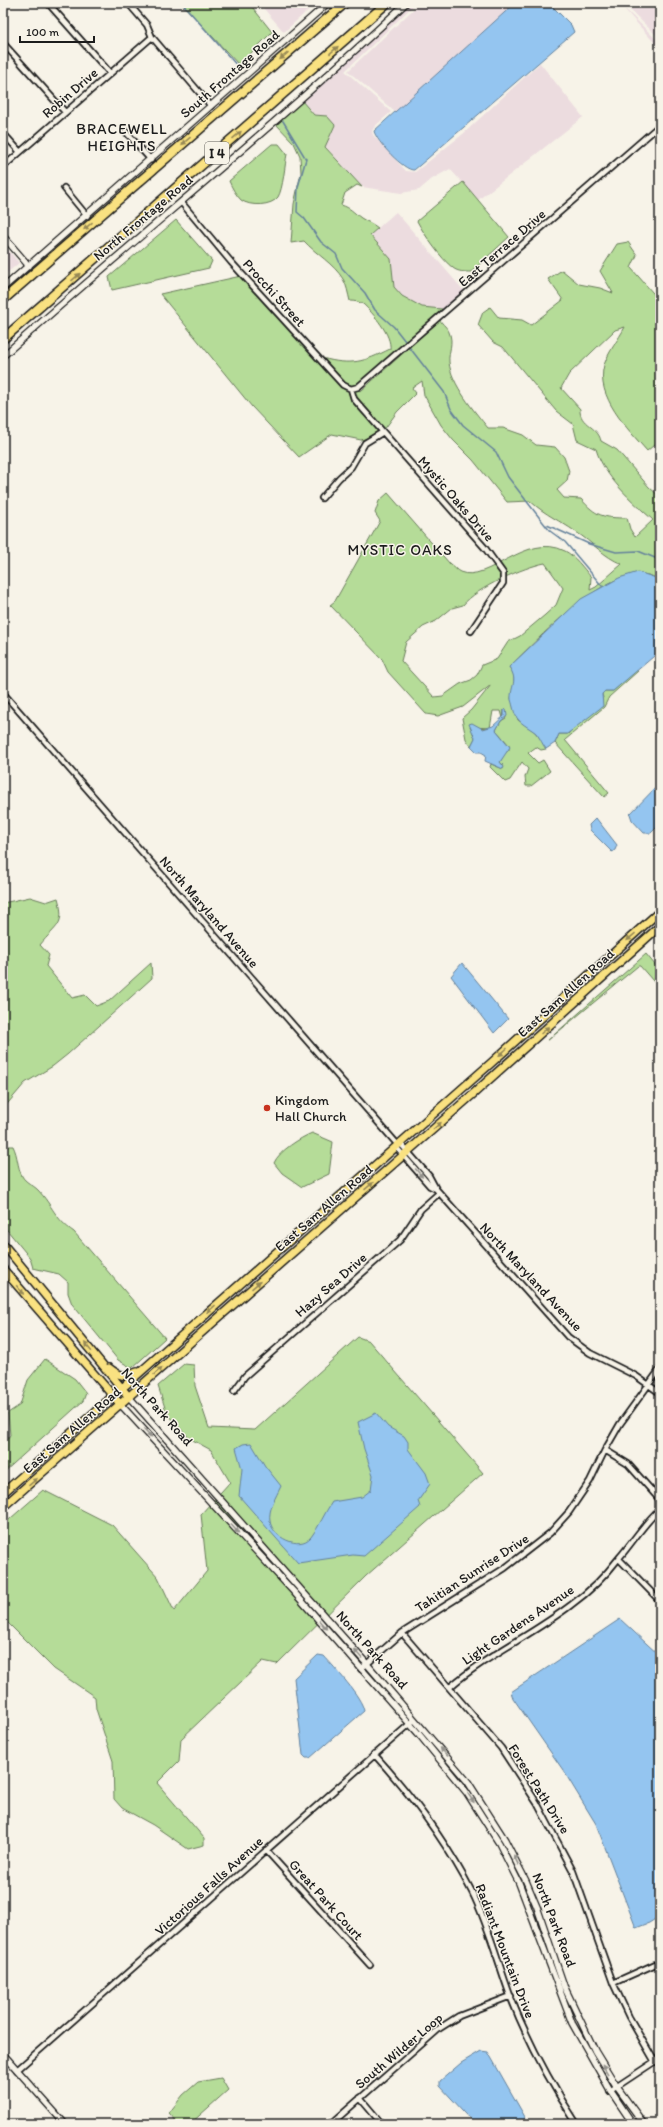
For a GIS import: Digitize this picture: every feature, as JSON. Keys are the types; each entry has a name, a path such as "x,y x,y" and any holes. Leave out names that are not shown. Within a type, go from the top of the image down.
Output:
{"highway":[{"name":"I 4","path":"3,300 345,3"},
{"name":"I 4","path":"3,339 387,3"},
{"path":"3,343 47,302"}],"main road":[{"name":"East Sam Allen Road","path":"3,1493 398,1145 660,911"},
{"name":"East Sam Allen Road","path":"3,1507 660,926"},
{"name":"North Park Road","path":"3,1244 129,1397"},
{"name":"North Park Road","path":"3,1269 120,1405"},
{"path":"101,1363 120,1376 130,1376 143,1370"}],"street":[{"path":"48,3 110,73"},
{"path":"128,3 147,25 152,37 212,106"},
{"name":"South Frontage Road","path":"3,288 87,216 328,3"},
{"name":"North Frontage Road","path":"3,356 82,286 290,108 406,3"},
{"name":"Robin Drive","path":"3,167 152,37"},
{"path":"3,43 65,112"},
{"name":"East Terrace Drive","path":"351,389 358,387 660,125"},
{"path":"126,132 150,160"},
{"path":"3,133 20,152"},
{"path":"64,188 87,216"},
{"name":"Procchi Street","path":"181,202 231,262 342,385 351,389"},
{"path":"3,236 29,266"},
{"name":"Mystic Oaks Drive","path":"351,389 354,399 485,548 503,573 503,583 471,631"},
{"path":"322,498 339,478 351,467 365,443 382,432"},
{"name":"North Maryland Avenue","path":"3,693 405,1153 429,1176 437,1191 568,1337 590,1353 636,1376 660,1394"},
{"name":"Hazy Sea Drive","path":"234,1391 245,1376 400,1240 421,1209 437,1191"},
{"name":"Tahitian Sunrise Drive","path":"361,1669 402,1634 505,1568 550,1533 569,1512 590,1481 620,1424 660,1369"},
{"name":"North Park Road","path":"129,1397 415,1718 465,1777 506,1840 537,1907 575,2010 595,2051 617,2087 644,2124"},
{"name":"North Park Road","path":"120,1405 201,1491 361,1669 467,1793 499,1843 531,1912 559,1992 572,2023 610,2091 633,2124"},
{"path":"605,1450 628,1464 660,1500"},
{"name":"Light Gardens Avenue","path":"450,1687 486,1659 571,1605 594,1586 619,1559 651,1517 660,1509"},
{"path":"619,1559 647,1590 660,1601"},
{"name":"Forest Path Drive","path":"402,1634 450,1687 501,1748 541,1809 573,1871 613,1983 629,2017 655,2062"},
{"name":"Victorious Falls Avenue","path":"17,2070 415,1718"},
{"name":"Radiant Mountain Drive","path":"374,1754 413,1798 452,1856 484,1917 511,1996 546,2073 577,2124"},
{"name":"Great Park Court","path":"266,1850 370,1965"},
{"path":"613,1983 660,1962"},
{"name":"South Wilder Loop","path":"330,2124 449,2022 511,1996"},
{"path":"3,2054 65,2124"},
{"path":"610,2091 660,2058"},
{"path":"360,2098 382,2124"}],"shaded area":[{"path":"259,3 316,3 284,32"},
{"path":"411,3 416,3 345,71 391,112 375,126 372,131 373,135 406,171 415,172 463,134 540,63 583,117 478,200 450,169 432,179 419,190 401,193 362,187 325,146 327,116 314,115 302,101"},
{"path":"420,3 515,3 395,112 348,71"},
{"path":"619,3 660,43 660,49"},
{"path":"623,3 660,3 660,39"},
{"path":"396,212 464,291 441,312 441,309 422,307 402,296 394,287 391,259 370,235"},
{"path":"3,244 19,263 3,276"}],"green space":[{"path":"181,3 249,3 272,32 239,65"},
{"path":"302,101 314,115 327,116 335,125 325,147 362,187 357,185 345,193 341,205 350,209 361,218 378,228 370,235 391,259 394,287 402,296 422,307 442,309 441,312 357,385 346,383 342,380 333,372 322,358 341,362 365,360 390,349 390,343 385,331 367,308 363,304 350,301 344,281 335,269 304,241 291,243 294,204 301,173 300,156 294,143 276,124"},
{"path":"272,144 279,144 287,154 283,183 278,197 266,204 250,204 241,200 237,196 229,181"},
{"path":"463,182 509,237 471,272 457,270 448,264 433,246 417,221"},
{"path":"176,220 212,261 209,268 112,290 109,277"},
{"path":"628,242 637,255 631,268 660,301 660,440 647,451 615,412 604,389 602,377 604,365 625,327 615,330 569,374 561,388 580,409 582,419 596,432 601,441 617,450 649,487 660,497 660,581 643,574 624,577 602,587 580,602 559,620 509,667 514,674 514,686 511,698 518,720 535,732 546,749 541,750 536,747 528,753 538,763 543,760 550,771 531,786 526,786 525,777 528,769 522,762 510,780 505,782 490,767 491,764 503,769 503,765 500,762 504,754 509,750 509,745 496,730 501,721 506,718 504,710 503,718 501,711 493,711 490,728 471,727 475,738 471,746 466,739 462,718 471,710 491,685 463,707 438,716 426,714 388,672 382,659 330,605 335,601 380,521 375,513 379,501 388,493 450,564 460,572 471,574 483,571 522,552 536,548 550,547 565,551 579,562 591,577 590,590 596,587 622,564 609,557 582,536 530,501 507,502 473,460 453,440 441,425 424,395 422,381 412,388 416,393 397,412 381,434 361,440 332,434 299,457 252,407 160,294 241,276 341,387 350,391 362,390 440,320 448,330 450,336 451,344 449,362 454,379 464,397 488,428 503,428 523,435 536,445 555,447 564,457 569,471 567,481 557,490 564,498 581,499 591,509 601,515 627,518 630,529 635,537 653,520 628,497 612,479 605,469 596,449 577,440 573,424 556,411 503,347 493,342 478,325 483,312 490,307 499,318 522,320 531,325 563,300 548,279 562,270 579,284 600,288 613,293 600,271 617,244","holes":["545,563 563,588 556,605 520,636 508,642 497,659 482,665 477,675 471,680 460,684 443,696 434,697 401,661 406,642 423,627 436,621 452,608 463,605 469,598 501,579"]},
{"path":"636,670 638,671 609,697 604,707 565,740 609,793 604,797 555,743 559,734 568,734 603,698 602,694 605,691 613,691"},
{"path":"30,897 46,902 58,898 61,914 60,920 55,929 40,945 49,955 46,966 72,998 85,995 96,1006 109,1001 151,963 152,978 68,1054 53,1066 25,1083 3,1109 3,903"},
{"path":"646,954 660,971 660,989 640,966 638,966 547,1041"},
{"path":"312,1133 333,1142 329,1174 302,1187 282,1173 274,1163 280,1154 285,1150"},
{"path":"3,1146 13,1146 23,1178 38,1190 62,1222 74,1232 165,1338 132,1368 118,1360 72,1304 68,1293 68,1282 59,1274 33,1268 30,1258 3,1225"},
{"path":"358,1337 369,1341 483,1473 366,1576 277,1664 263,1661 181,1739 179,1761 157,1783 204,1838 204,1845 188,1849 153,1825 122,1808 114,1799 113,1761 96,1709 95,1697 54,1669 3,1618 3,1525 43,1490 112,1525 158,1577 174,1611 207,1571 201,1514 230,1482 211,1450 189,1438 167,1414 158,1386 184,1364 194,1365 195,1386 209,1428 255,1430"},
{"path":"45,1359 75,1379 86,1393 83,1401 3,1473 3,1444 10,1435 8,1413 20,1405 28,1380"},
{"path":"221,2078 228,2090 190,2124 179,2124 169,2113 183,2095 198,2082"}],"water":[{"path":"515,3 549,3 571,25 574,32 414,170 404,166 385,148 374,131"},
{"path":"638,572 656,578 660,581 660,651 613,691 605,691 602,694 603,706 567,734 559,734 555,743 546,749 536,733 522,723 515,714 511,700 514,680 509,667 581,599 619,578"},
{"path":"506,709 507,716 501,721 496,730 510,747 500,762 504,767 503,769 485,761 486,755 481,752 477,752 471,746 475,738 469,724 472,723 483,729 493,726 504,716 504,710"},
{"path":"660,783 660,824 651,833 644,833 632,820 630,814"},
{"path":"596,818 617,845 615,850 612,852 590,830 589,825"},
{"path":"462,963 508,1019 494,1033 451,976"},
{"path":"376,1413 388,1427 404,1436 408,1442 408,1449 426,1473 430,1484 418,1501 420,1507 364,1556 353,1555 298,1563 239,1496 242,1469 236,1448 243,1444 251,1443 265,1466 281,1486 270,1512 272,1527 281,1537 300,1543 311,1537 332,1502 362,1497 371,1490 373,1475 364,1449 358,1422"},
{"path":"620,1619 660,1656 660,1916 649,1923 636,1928 596,1824 563,1770 513,1698 511,1692"},
{"path":"318,1655 324,1656 347,1682 358,1698 364,1711 310,1758 306,1758 303,1755 294,1678"},
{"path":"481,2051 488,2052 529,2124 475,2124 440,2086 440,2081 461,2063"}],"waterway":[{"path":"182,3 239,68"},
{"path":"283,121 306,159 298,187 297,212 304,218 321,242 336,254 342,268 365,293 375,310 394,327 405,341"},
{"path":"410,348 444,392 451,409 463,425 496,452 508,477 550,531 565,542 602,586"},
{"path":"547,525 589,544 616,552 638,551 660,560"}],"place":[{"name":"Kingdom Hall Church","path":"267,1108"}],"district":[{"name":"BRACEWELL HEIGHTS","path":"122,138"},
{"name":"MYSTIC OAKS","path":"400,550"}]}
